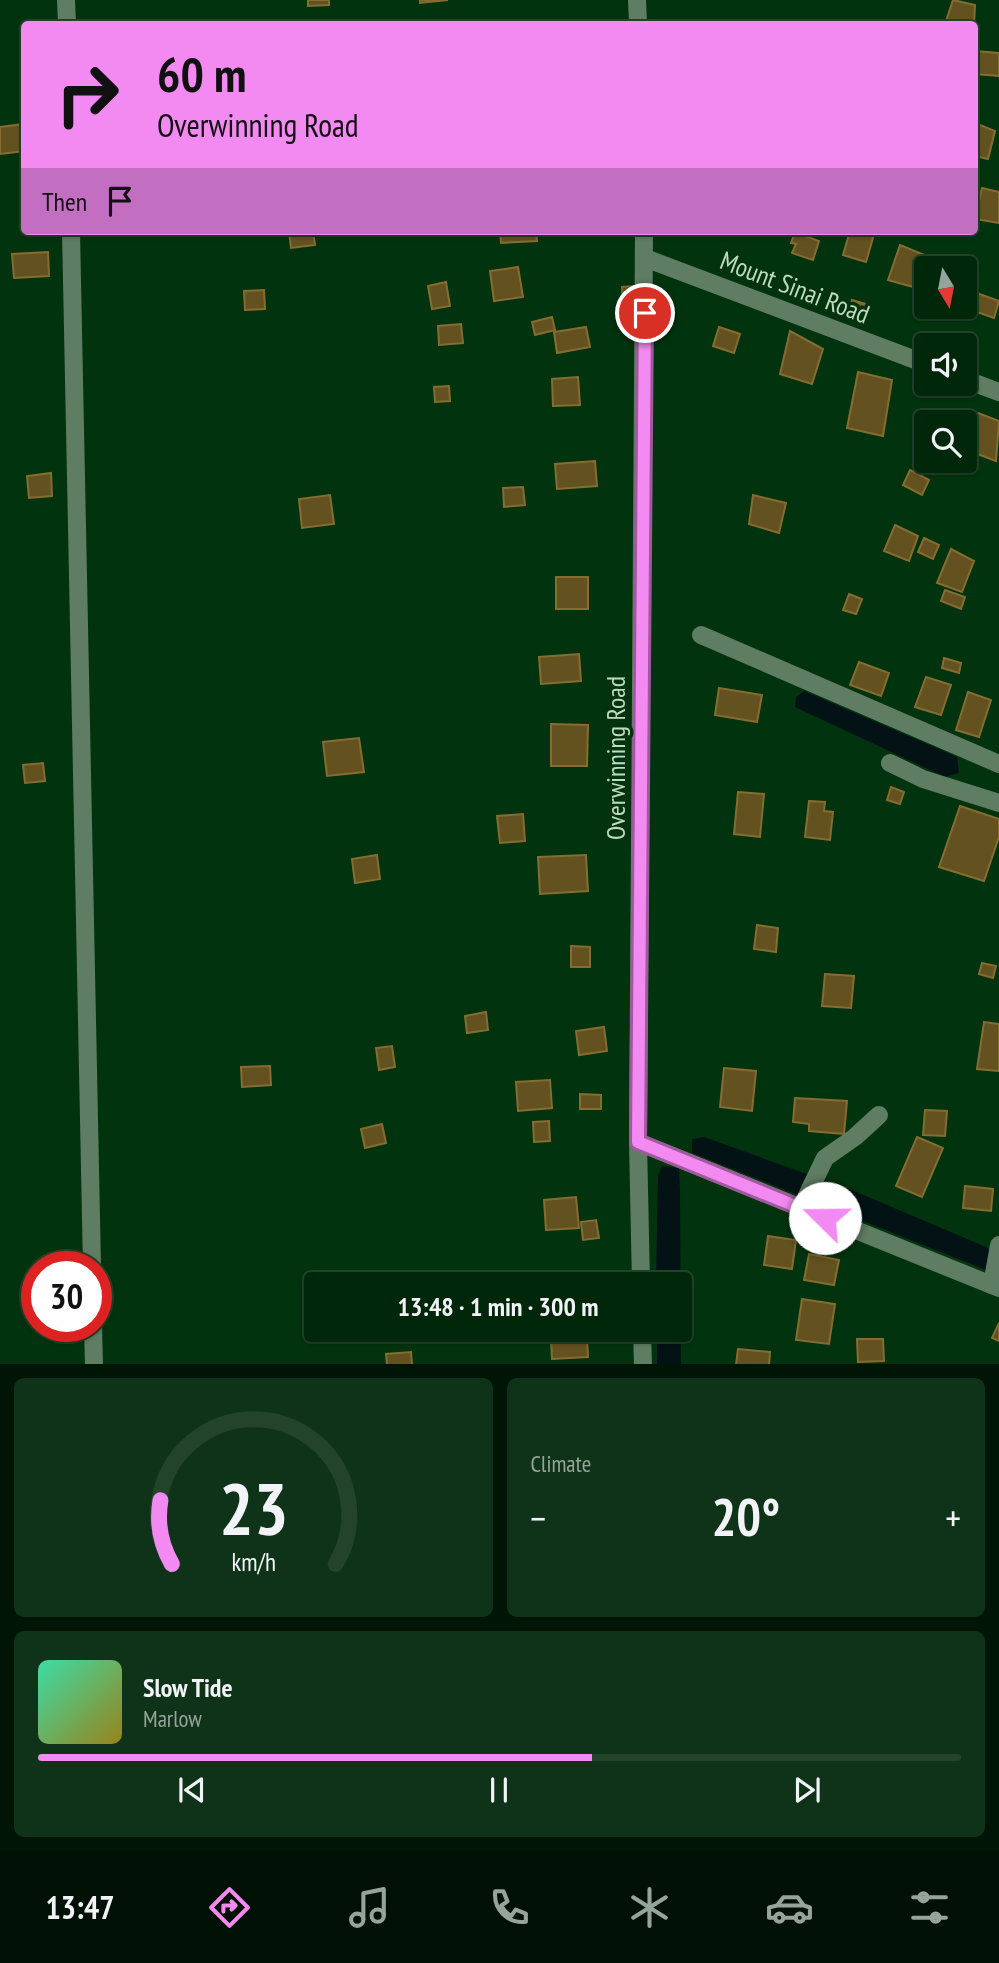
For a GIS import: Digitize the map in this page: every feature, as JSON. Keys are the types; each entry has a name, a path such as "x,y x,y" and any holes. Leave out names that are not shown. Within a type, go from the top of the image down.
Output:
{"street":[{"path":"66,0 67,21"},
{"path":"637,0 638,21"},
{"path":"71,235 92,1251"},
{"name":"Overwinning Road","path":"641,1272 638,1142 644,235"},
{"name":"Mount Sinai Road","path":"645,258 914,360"},
{"path":"977,384 999,392"},
{"path":"701,635 999,764"},
{"path":"890,763 923,779 999,803"},
{"path":"803,1205 825,1158 855,1137 879,1115"},
{"path":"638,1142 803,1205 995,1287 999,1245"},
{"path":"93,1342 94,1364"},
{"path":"642,1342 643,1364"}],"shaded area":[{"path":"804,691 957,757 959,773 945,777 795,707 796,697"},
{"path":"704,1137 854,1191 986,1247 999,1256 999,1275 692,1153 692,1139"},
{"path":"662,1166 679,1168 681,1272 656,1272 658,1176"},
{"path":"657,1342 681,1342 681,1364 657,1364"}],"building":[{"path":"308,0 329,0 329,5 308,6"},
{"path":"420,0 448,0 420,3"},
{"path":"953,0 975,5 974,21 946,21"},
{"path":"978,51 999,53 999,76 978,74"},
{"path":"21,124 21,151 0,154 0,127"},
{"path":"978,124 995,131 988,159 978,157"},
{"path":"982,188 999,192 999,223 978,220"},
{"path":"289,235 314,235 315,245 291,248"},
{"path":"500,235 536,235 537,241 501,243"},
{"path":"794,235 803,235 819,241 813,260 792,253 796,244 791,243"},
{"path":"849,235 874,235 866,262 843,255"},
{"path":"900,245 927,256 914,256 914,287 888,280"},
{"path":"48,252 49,276 14,278 12,254"},
{"path":"518,267 523,297 494,301 490,271"},
{"path":"446,282 450,306 432,309 428,286"},
{"path":"635,286 636,309 623,310 622,287"},
{"path":"264,290 265,309 245,310 244,291"},
{"path":"977,293 999,301 994,318 977,312"},
{"path":"852,300 869,305 864,321 847,316"},
{"path":"853,301 869,306 865,320 848,315"},
{"path":"552,317 555,330 535,335 532,322"},
{"path":"461,324 463,343 439,345 438,326"},
{"path":"586,327 590,347 557,353 554,332"},
{"path":"719,327 740,334 734,353 713,346"},
{"path":"790,331 823,349 812,384 780,374"},
{"path":"858,372 892,380 883,436 847,428"},
{"path":"578,377 580,405 553,406 552,379"},
{"path":"449,386 450,401 435,402 434,387"},
{"path":"978,413 999,421 996,461 977,454"},
{"path":"595,461 597,486 557,489 555,464"},
{"path":"910,470 929,480 922,495 903,485"},
{"path":"51,473 52,496 29,498 27,476"},
{"path":"523,487 525,505 504,507 503,488"},
{"path":"330,495 334,524 302,528 299,499"},
{"path":"753,495 786,503 779,533 749,524"},
{"path":"895,525 918,536 909,561 884,551"},
{"path":"924,538 939,545 933,559 918,552"},
{"path":"951,549 974,561 962,592 937,583"},
{"path":"556,577 588,577 588,609 556,609"},
{"path":"945,590 965,597 961,609 941,601"},
{"path":"849,594 862,599 856,614 843,610"},
{"path":"579,654 581,681 541,684 539,657"},
{"path":"944,658 961,663 959,673 942,668"},
{"path":"859,662 889,673 881,696 850,685"},
{"path":"926,677 951,685 941,715 915,707"},
{"path":"719,688 762,695 757,722 715,715"},
{"path":"968,692 991,700 979,737 956,730"},
{"path":"551,724 588,725 587,766 551,766"},
{"path":"359,738 364,772 327,776 323,742"},
{"path":"43,763 45,781 25,783 23,765"},
{"path":"891,787 904,792 900,804 887,800"},
{"path":"738,792 764,794 760,837 734,834"},
{"path":"809,801 825,802 824,811 833,812 830,840 805,837"},
{"path":"960,806 999,819 999,837 984,881 939,867"},
{"path":"523,814 525,841 500,843 497,816"},
{"path":"377,855 380,879 355,883 352,859"},
{"path":"586,855 588,891 540,894 538,857"},
{"path":"757,925 778,928 776,952 754,949"},
{"path":"571,946 590,947 590,967 571,967"},
{"path":"982,963 996,966 993,978 979,974"},
{"path":"825,974 854,976 851,1008 822,1006"},
{"path":"486,1012 488,1030 467,1033 465,1016"},
{"path":"984,1022 999,1024 999,1071 977,1069"},
{"path":"604,1027 607,1051 579,1055 576,1031"},
{"path":"392,1046 395,1067 379,1070 376,1048"},
{"path":"270,1066 271,1085 242,1087 241,1067"},
{"path":"724,1068 756,1071 752,1111 720,1107"},
{"path":"550,1080 552,1108 518,1111 516,1082"},
{"path":"580,1094 601,1095 601,1109 580,1109"},
{"path":"795,1098 847,1101 844,1134 809,1131 809,1124 793,1122"},
{"path":"925,1110 947,1111 945,1136 923,1135"},
{"path":"549,1121 550,1141 534,1142 533,1122"},
{"path":"382,1124 386,1143 365,1148 361,1129"},
{"path":"917,1137 943,1148 922,1197 896,1186"},
{"path":"965,1186 993,1189 991,1211 963,1208"},
{"path":"576,1197 579,1228 546,1230 544,1200"},
{"path":"596,1220 599,1238 583,1240 581,1222"},
{"path":"768,1236 796,1240 792,1269 764,1265"},
{"path":"809,1254 839,1260 834,1285 804,1280"},
{"path":"802,1299 835,1304 829,1344 796,1340"},
{"path":"999,1323 999,1341 992,1338"},
{"path":"857,1339 883,1339 884,1361 858,1362"},
{"path":"551,1342 587,1342 588,1357 552,1359"},
{"path":"738,1349 770,1352 769,1364 736,1364"},
{"path":"411,1352 412,1364 387,1364 386,1354"}],"route":[{"path":"645,313 638,1142 825,1218"}]}
